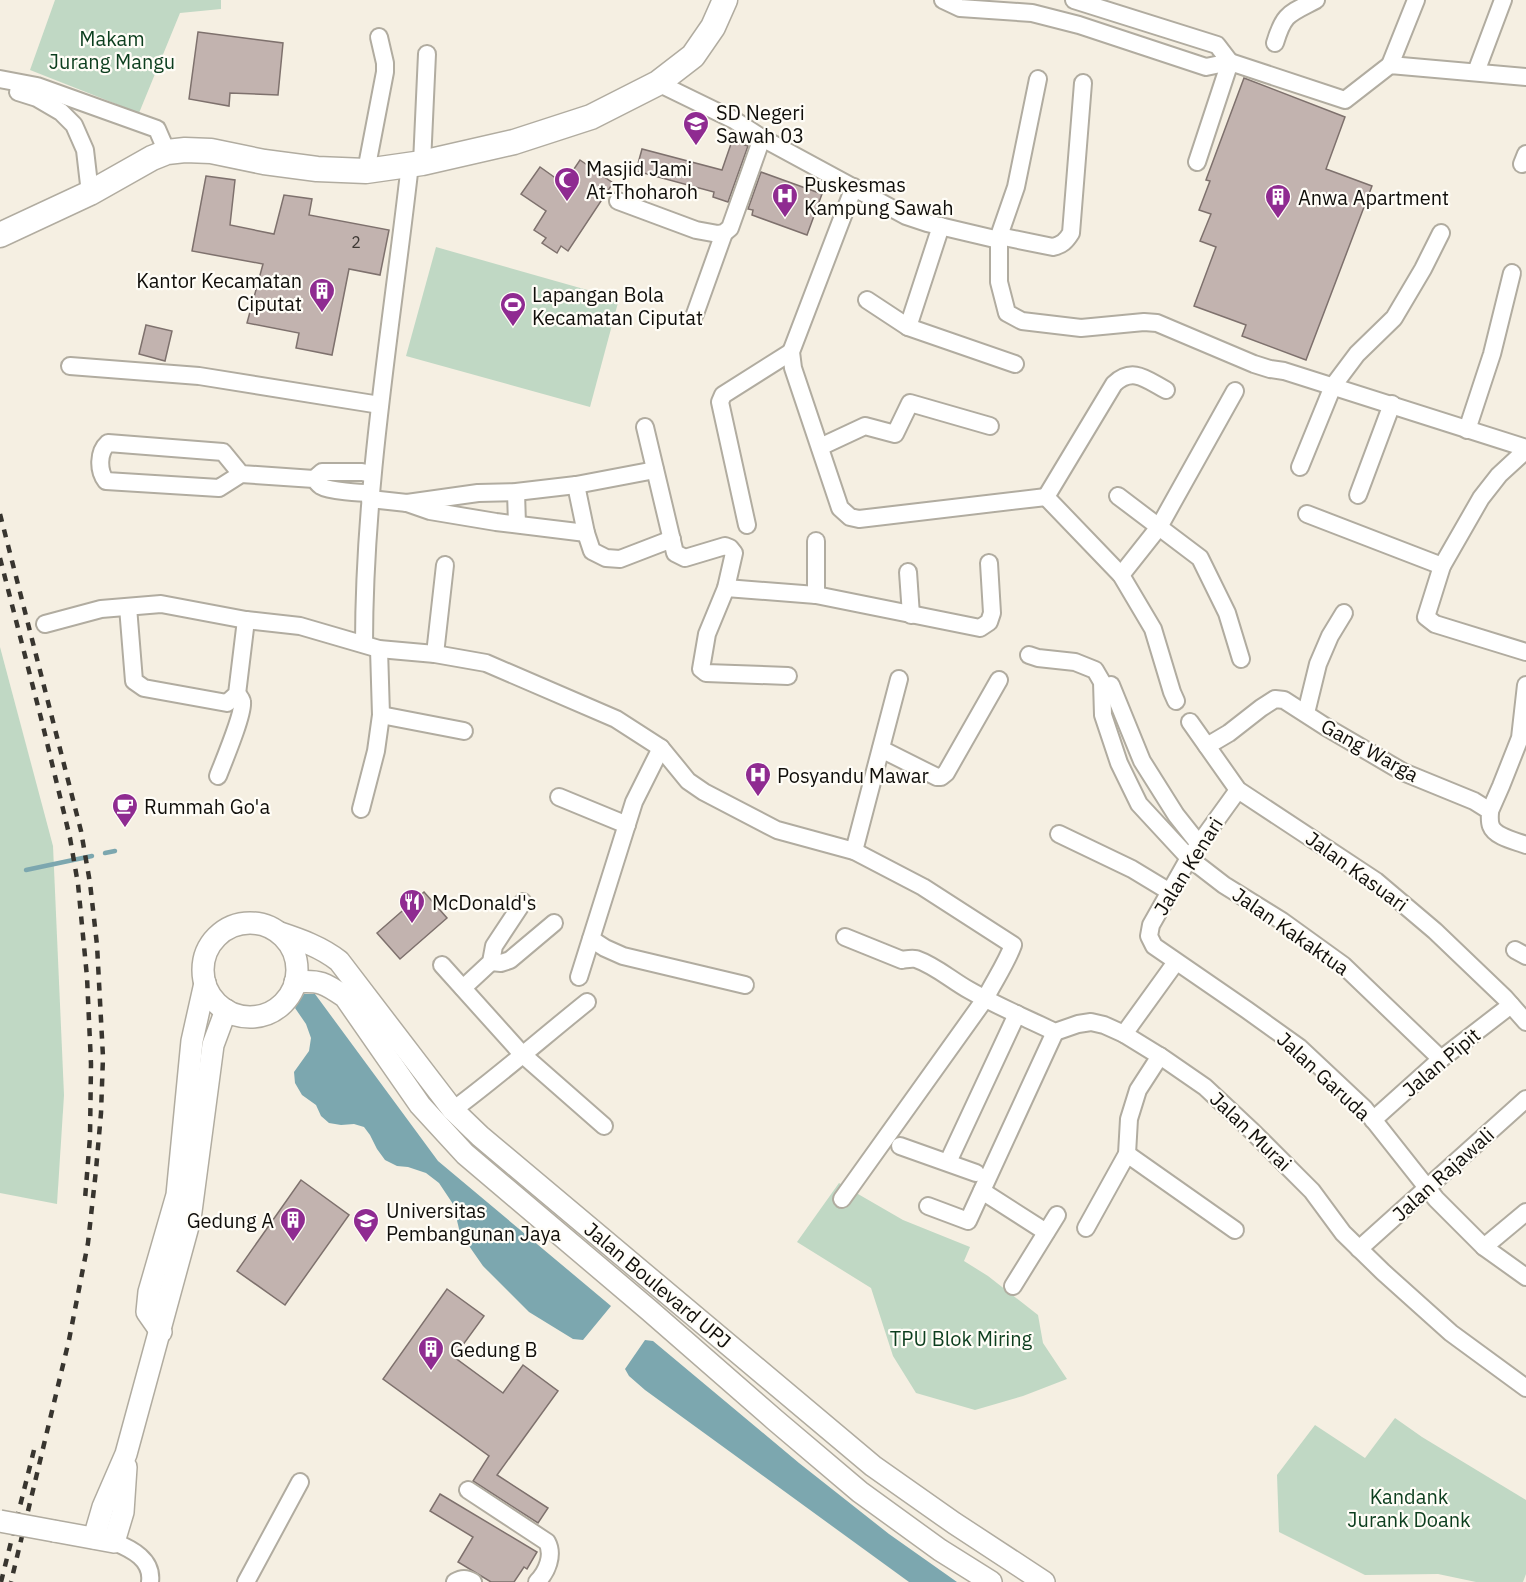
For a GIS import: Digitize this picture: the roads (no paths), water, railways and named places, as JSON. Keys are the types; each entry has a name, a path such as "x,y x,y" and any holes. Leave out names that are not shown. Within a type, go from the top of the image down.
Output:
{"main road":[{"path":"0,235 90,193 167,152 211,151 264,162 317,169 366,171 514,142 591,117 658,83 693,56 713,27 725,0"}],"street":[{"path":"943,0 960,8 1032,13 1060,20 1206,68 1230,62 1346,100 1390,65 1416,0"},
{"path":"1074,0 1217,45 1230,62"},
{"path":"1275,43 1280,25 1288,15 1316,0"},
{"path":"1476,72 1503,0"},
{"path":"366,171 385,72 379,37"},
{"path":"361,809 376,751 381,715 365,585 370,496 399,258 416,163 427,54"},
{"path":"1197,162 1230,62"},
{"path":"1390,65 1526,77"},
{"path":"0,79 38,87 157,129 167,152"},
{"path":"1038,79 1016,187 999,238 999,282 1007,313 1018,320 1081,328 1144,322 1157,323 1254,364 1392,404 1526,449 1490,486 1442,566 1426,617 1435,624 1526,652"},
{"path":"658,83 734,120 762,138 906,216 941,226 1053,247 1061,245 1071,233 1083,83"},
{"path":"0,86 37,98 61,112 74,125 85,150 90,193"},
{"path":"618,201 696,230 724,233 730,228 762,138"},
{"path":"854,187 791,352 793,368 840,508 850,517 859,519 1046,497"},
{"path":"908,327 941,226"},
{"path":"1300,467 1333,386 1357,354 1394,318 1423,269 1441,232"},
{"path":"695,314 724,233"},
{"path":"1467,430 1492,354 1512,273"},
{"path":"867,300 908,327 1015,364"},
{"path":"747,525 720,402 723,395 791,352"},
{"path":"70,366 199,376 380,405"},
{"path":"1046,497 1114,384 1120,378 1135,374 1166,390"},
{"path":"1121,575 1159,527 1236,390"},
{"path":"819,447 865,426 895,434 910,403 990,426"},
{"path":"1358,495 1392,404"},
{"path":"645,427 675,554 685,558 725,546 730,548 734,554 726,588 707,634 701,669 705,673 788,676"},
{"path":"241,474 223,452 108,443 101,452 101,473 106,481 219,488 241,474 314,478 322,472 372,474"},
{"path":"407,503 478,493 516,492 576,485 655,470"},
{"path":"314,478 321,486 328,489 361,493 407,503 430,511 586,533"},
{"path":"576,485 592,551 606,558 620,559 672,538"},
{"path":"516,492 517,524"},
{"path":"1118,496 1200,558 1227,613 1241,659"},
{"path":"1046,497 1121,575 1153,629 1176,701"},
{"path":"1307,514 1442,566"},
{"path":"816,541 816,595"},
{"path":"726,588 816,595 980,628 989,622 992,613 989,563"},
{"path":"435,654 445,565"},
{"path":"908,572 911,615"},
{"path":"45,624 101,609 161,604 246,620 300,626 372,646 486,663 616,719 661,748 688,782 704,792 777,830 854,851 923,887 1012,945 1007,960 986,999 842,1199"},
{"path":"129,607 134,681 144,688 227,703 237,694"},
{"path":"1306,713 1318,664 1344,612"},
{"path":"218,776 235,732 242,705 237,694 246,620"},
{"path":"1029,655 1075,662 1095,670 1102,682 1103,715 1106,725 1119,762 1139,804 1194,851"},
{"path":"854,851 899,680"},
{"path":"881,749 941,777 946,773 999,680"},
{"path":"1111,685 1142,761 1176,815 1194,851"},
{"path":"1526,685 1520,738 1490,811 1490,823 1497,833 1526,845"},
{"name":"Gang Warga","path":"1207,746 1229,733 1275,699 1284,700 1403,772 1474,801 1490,811"},
{"path":"381,715 464,731"},
{"name":"Jalan Kasuari","path":"1190,722 1238,790 1376,881 1435,931 1526,1022"},
{"path":"579,977 634,802 661,748"},
{"name":"Jalan Kenari","path":"1154,946 1149,936 1151,925 1194,851 1238,790"},
{"path":"559,797 627,825"},
{"path":"1059,834 1132,869 1170,892"},
{"name":"Jalan Kakaktua","path":"1194,851 1224,885 1282,921 1343,965 1440,1059"},
{"path":"463,988 491,962 494,946 523,902"},
{"path":"242,923 268,926 280,933 289,943 297,968 295,982 287,999 264,1015 244,1017 235,1015 217,1004 210,996 205,984 203,970 204,957 218,934 242,923"},
{"path":"491,962 501,963 510,960 554,924"},
{"name":"Jalan Boulevard UPJ","path":"280,933 305,941 339,961 453,1110 480,1136 873,1466 1044,1582"},
{"path":"845,937 902,960 910,958 926,964 986,999 1055,1032 968,1221 928,1206"},
{"path":"591,939 604,948 623,956 745,985"},
{"name":"Jalan Garuda","path":"1154,946 1300,1048 1364,1108 1436,1199 1484,1247 1526,1277"},
{"path":"1124,1034 1176,962"},
{"path":"442,965 522,1054 604,1126"},
{"name":"Jalan Boulevard UPJ","path":"295,982 314,980 345,997 420,1105 465,1154 860,1492 940,1550 991,1582"},
{"path":"161,1332 147,1312 149,1292 177,1195 192,1041 205,984"},
{"path":"453,1110 587,1002"},
{"name":"Jalan Pipit","path":"1374,1120 1440,1059 1511,1005"},
{"path":"104,1540 103,1507 126,1454 190,1219 213,1045 225,1010"},
{"path":"948,1162 1017,1014"},
{"name":"Jalan Murai","path":"1055,1032 1091,1022 1104,1025 1124,1034 1160,1056 1205,1087 1311,1191 1343,1233 1359,1249 1450,1333 1526,1388"},
{"path":"1086,1228 1127,1154 1129,1119 1138,1090 1160,1056"},
{"name":"Jalan Rajawali","path":"1359,1249 1526,1099"},
{"path":"900,1146 976,1173"},
{"path":"1127,1154 1235,1230"},
{"path":"982,1191 1046,1232"},
{"path":"1484,1247 1526,1212"},
{"path":"1013,1286 1058,1215"},
{"path":"649,1310 665,1291"},
{"path":"246,1582 300,1482"},
{"path":"468,1490 547,1542 551,1554 543,1576 537,1582"},
{"path":"0,1521 104,1540 127,1547 139,1554 147,1565 151,1576 150,1582"},
{"path":"456,1582 462,1579 473,1582"}],"water":[{"path":"304,994 315,994 438,1161 611,1306 583,1340 573,1339 529,1312 483,1266 460,1233 453,1204 439,1183 426,1173 397,1166 385,1160 364,1127 354,1124 329,1123 321,1116 316,1105 302,1095 295,1083 294,1072 309,1051 311,1038 306,1024 295,1008"},
{"path":"645,1340 653,1341 799,1463 889,1534 957,1582 909,1582 645,1390 629,1376 625,1369"}],"waterway":[{"path":"105,853 115,851"},
{"path":"26,870 92,856"}],"railway":[{"path":"0,514 81,831 97,945 103,1057 101,1113 88,1243 69,1340 11,1582"},
{"path":"0,558 70,838 78,884 87,977 91,1064 90,1137 85,1199"},
{"path":"1,1582 35,1446"}],"place":[{"name":"SD Negeri Sawah 03","path":"696,147"},
{"name":"Masjid Jami At-Thoharoh","path":"567,203"},
{"name":"Puskesmas Kampung Sawah","path":"785,219"},
{"name":"Anwa Apartment","path":"1278,220"},
{"name":"Kantor Kecamatan Ciputat","path":"322,314"},
{"name":"Lapangan Bola Kecamatan Ciputat","path":"513,328"},
{"name":"Posyandu Mawar","path":"758,798"},
{"name":"Rummah Go'a","path":"125,829"},
{"name":"McDonald's","path":"412,925"},
{"name":"Gedung A","path":"293,1243"},
{"name":"Universitas Pembangunan Jaya","path":"366,1244"},
{"name":"Gedung B","path":"431,1372"}],"park label":[{"name":"Makam Jurang Mangu","path":"112,50"},
{"name":"TPU Blok Miring","path":"961,1338"},
{"name":"Kandank Jurank Doank","path":"1409,1508"}]}
